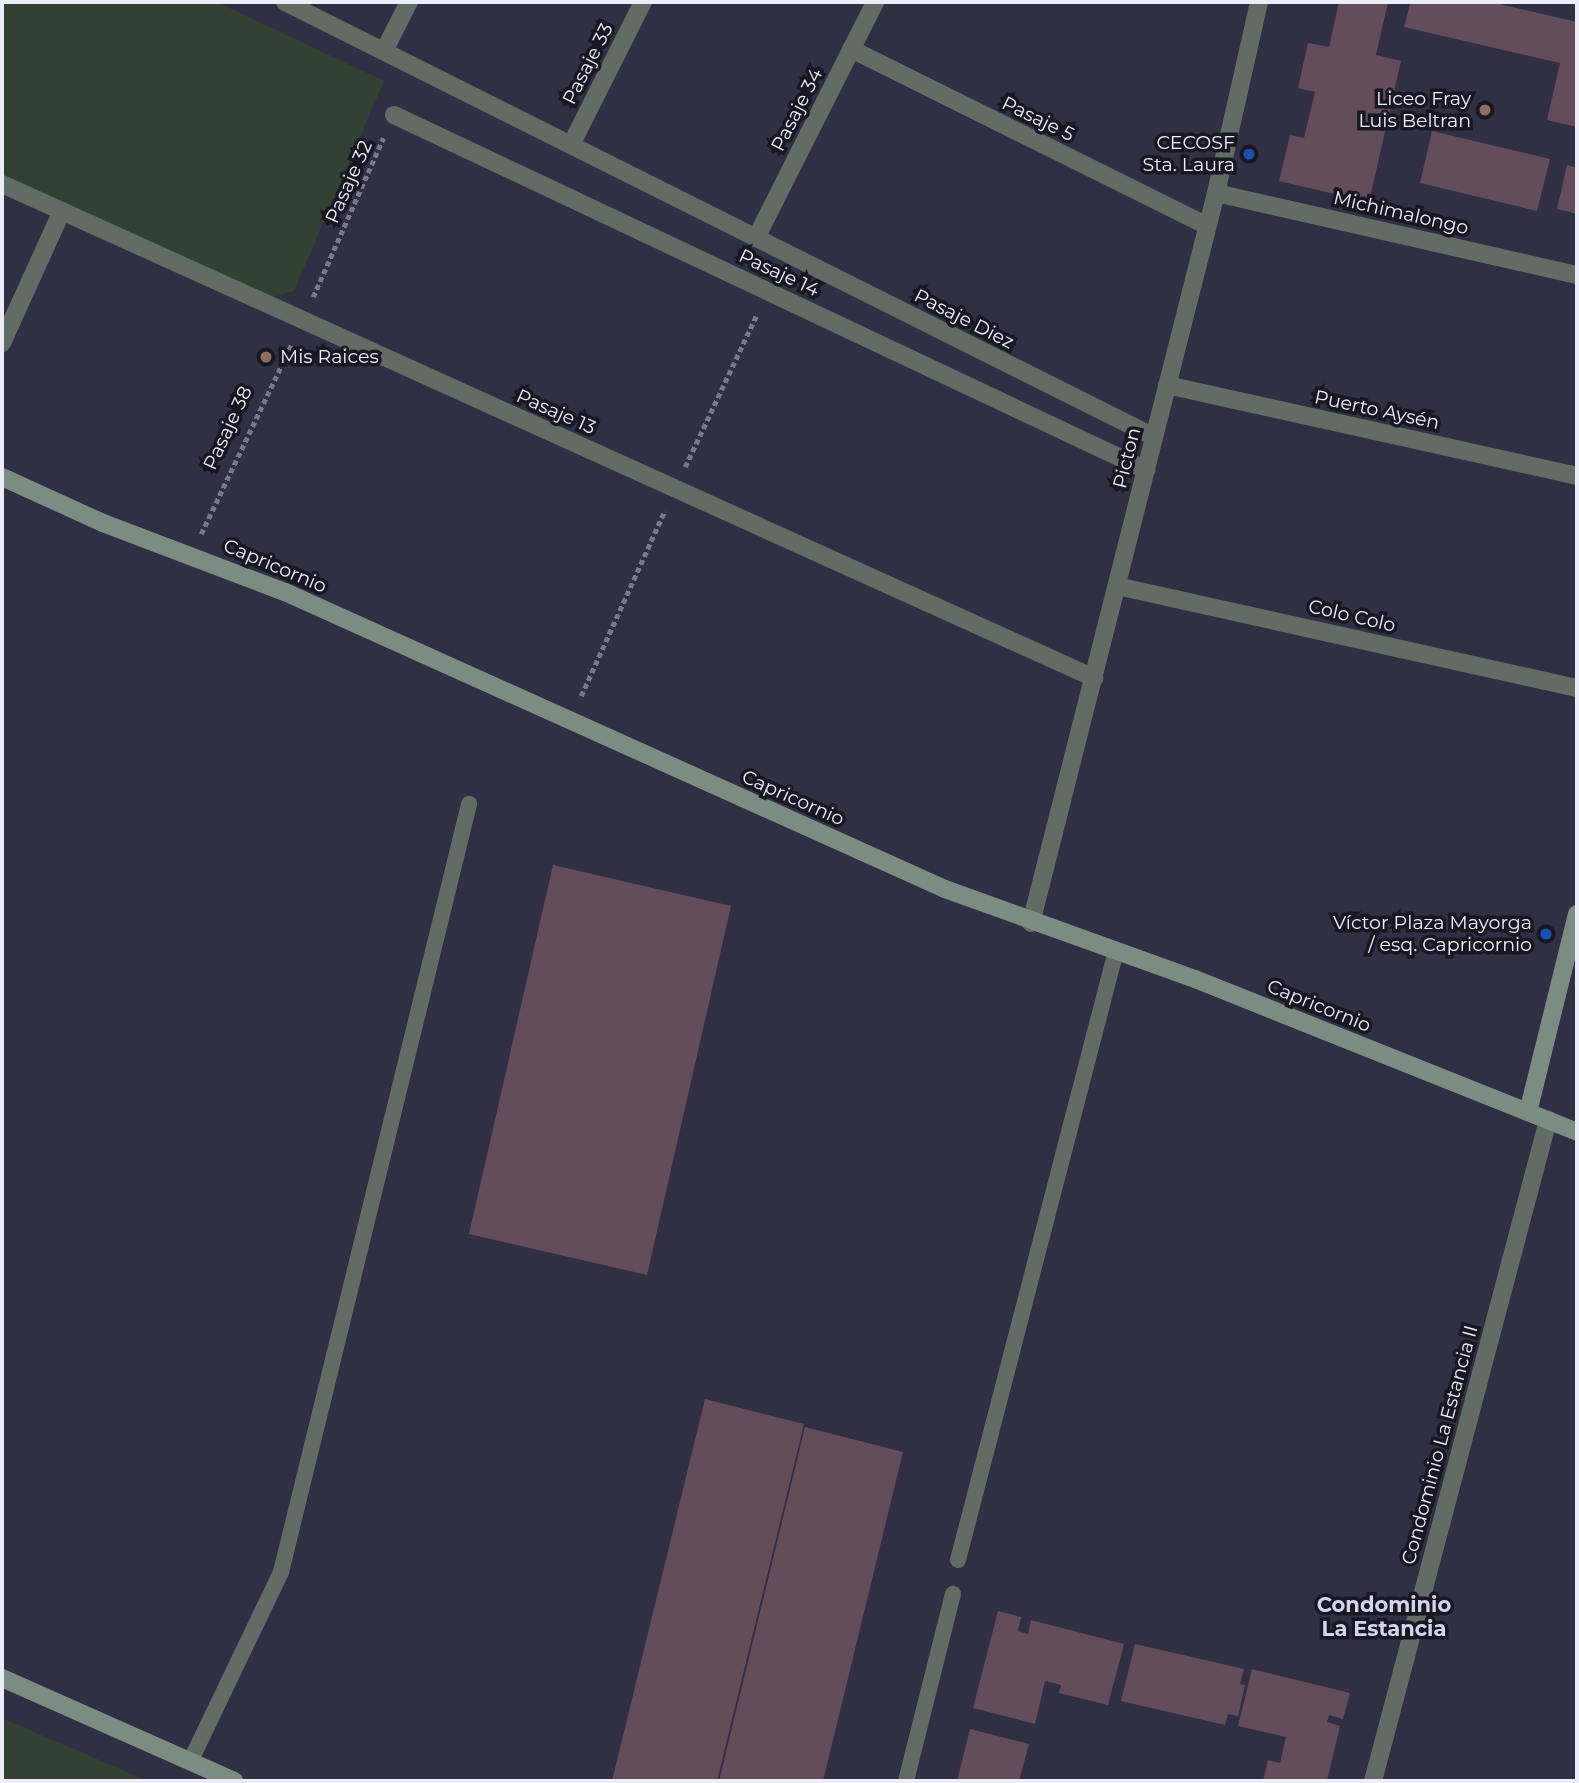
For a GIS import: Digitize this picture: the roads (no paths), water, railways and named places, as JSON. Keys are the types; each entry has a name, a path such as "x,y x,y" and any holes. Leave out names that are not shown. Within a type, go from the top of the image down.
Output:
{"street":[{"name":"Pasaje 14","path":"285,2 756,238"},
{"path":"384,51 410,2"},
{"name":"Pasaje 33","path":"571,145 643,2"},
{"name":"Pasaje 34","path":"756,238 876,2"},
{"name":"Picton","path":"1031,923 1216,193 1253,4"},
{"name":"Pasaje 5","path":"851,49 1207,226"},
{"name":"Pasaje 14","path":"394,115 1146,470"},
{"name":"Pasaje 13","path":"2,184 1094,678"},
{"name":"Michimalongo","path":"1216,193 1577,275"},
{"path":"2,343 62,211"},
{"name":"Pasaje Diez","path":"756,238 1154,437"},
{"name":"Puerto Aysén","path":"1167,385 1577,476"},
{"name":"Capricornio","path":"2,477 103,523 191,554 285,592 945,889 1031,923 1116,951 1577,1132"},
{"name":"Colo Colo","path":"1117,586 1577,688"},
{"path":"1528,1112 1577,914"},
{"name":"Condominio La Estancia II","path":"1373,1781 1548,1120"},
{"path":"2,1678 234,1781"}],"lane":[{"path":"190,1762 281,1572 470,804"},
{"path":"958,1560 1116,951"},
{"path":"906,1781 953,1594"}],"place":[{"name":"Liceo Fray Luis Beltran","path":"1485,110"},
{"name":"CECOSF Sta. Laura","path":"1249,154"},
{"name":"Mis Raices","path":"266,357"},
{"name":"Víctor Plaza Mayorga / esq. Capricornio","path":"1546,934"}],"district":[{"name":"Condominio La Estancia","path":"1384,1617"}]}
